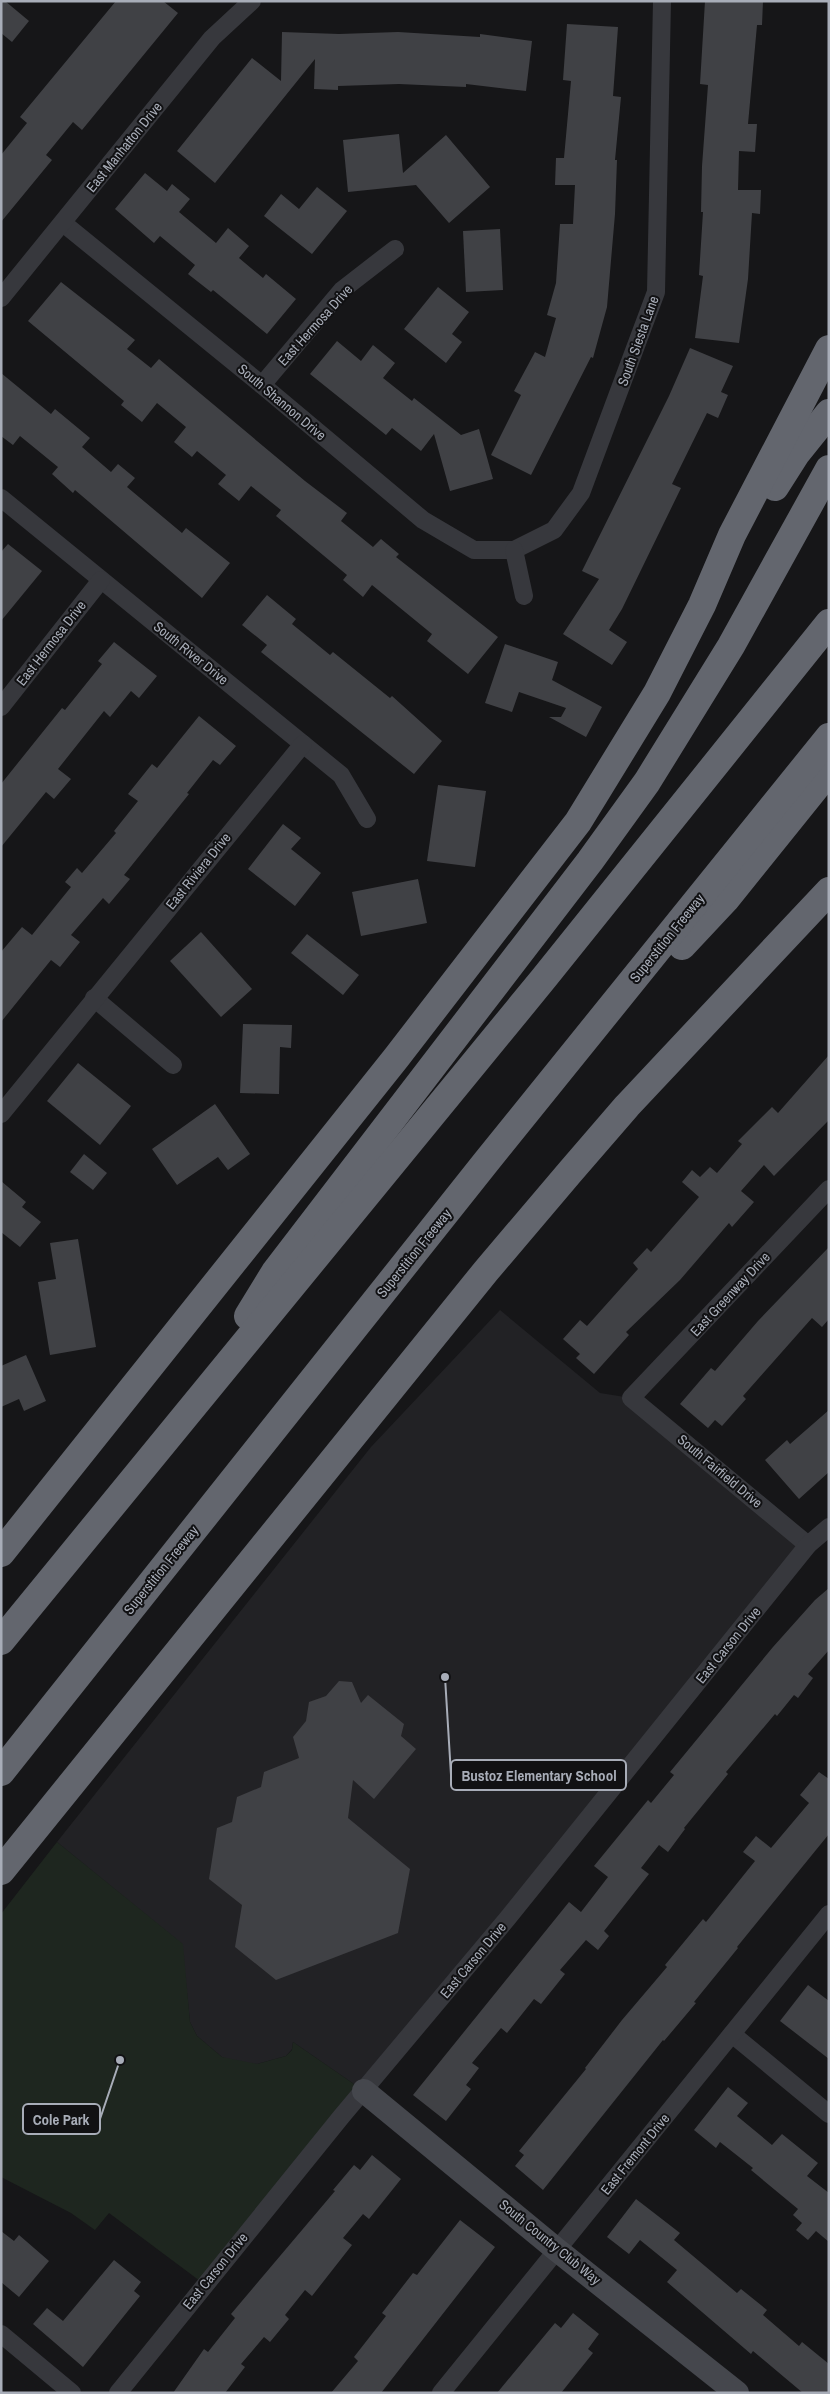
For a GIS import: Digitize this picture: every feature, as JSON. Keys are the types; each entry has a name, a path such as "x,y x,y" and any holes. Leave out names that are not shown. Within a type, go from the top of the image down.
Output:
{"highway":[{"path":"702,605 732,535 829,349"},
{"path":"1,1553 386,1070 578,822 639,724 702,605 796,454 829,413"},
{"path":"193,1406 276,1272 590,861 647,782 694,707 829,469"},
{"path":"1,1641 544,978 829,623"},
{"name":"Superstition Freeway","path":"1,1772 486,1162 829,738"},
{"path":"486,1162 726,898 829,771"},
{"path":"1,1870 563,1180 627,1106 829,891"}],"street":[{"name":"East Manhatton Drive","path":"1,298 212,38 252,1"},
{"name":"South Siesta Lane","path":"514,550 554,530 581,493 656,292 662,1"},
{"name":"South Shannon Drive","path":"62,223 262,384 423,520 474,550 514,550"},
{"name":"East Hermosa Drive","path":"262,384 342,290 395,250"},
{"name":"South River Drive","path":"1,498 341,775 367,819"},
{"path":"514,550 524,596"},
{"name":"East Hermosa Drive","path":"1,707 101,580"},
{"name":"East Riviera Drive","path":"1,1114 303,744"},
{"path":"94,998 173,1065"},
{"name":"East Greenway Drive","path":"631,1398 829,1189"},
{"name":"South Fairfield Drive","path":"631,1398 808,1545"},
{"name":"East Carson Drive","path":"118,2393 341,2117 507,1919 808,1545 829,1527"},
{"name":"East Fremont Drive","path":"441,2393 829,1914"},
{"path":"732,2034 829,2114"},
{"name":"South Country Club Way","path":"364,2091 557,2250 737,2393"},
{"path":"1,2334 72,2393"}],"shaded area":[{"path":"500,1310 600,1393 631,1398 808,1545 364,2091 293,2042 292,2049 286,2056 257,2064 238,2063 222,2057 197,2036 190,2022 182,1944 57,1842 371,1447"},
{"path":"57,1842 183,1944 190,2022 197,2036 222,2057 257,2064 286,2056 292,2050 293,2042 364,2091 204,2284 109,2213 95,2230 71,2213 1,2177 1,1914"}],"building":[{"path":"1,1 5,1 29,21 12,42 1,33"},
{"path":"116,1 163,1 178,13 82,130 73,122 46,155 52,160 1,222 1,155 27,123 20,117"},
{"path":"705,1 763,1 762,25 757,25 748,124 757,124 755,152 739,151 738,190 761,190 760,214 752,213 748,279 739,343 695,338 703,276 699,275 703,212 701,212 702,166 708,85 700,84"},
{"path":"567,24 618,27 613,96 621,97 615,160 617,160 615,214 607,307 593,358 591,357 531,475 491,455 521,395 514,391 535,352 545,357 556,318 547,315 556,283 560,224 573,224 575,185 555,185 556,158 564,158 571,81 563,80"},
{"path":"282,32 339,34 398,32 480,37 480,34 532,41 526,91 466,84 466,87 399,84 338,86 338,90 314,89 315,59 215,183 177,151 252,58 281,81"},
{"path":"399,134 403,173 446,135 490,187 449,223 416,185 348,192 343,140"},
{"path":"145,173 167,191 172,184 190,199 179,212 216,243 228,228 249,246 239,258 263,278 266,274 296,299 267,334 213,290 211,292 188,274 195,265 160,236 154,243 115,209"},
{"path":"317,187 347,211 312,254 264,216 281,194 299,209"},
{"path":"500,229 503,290 466,292 463,231"},
{"path":"61,282 135,340 127,349 151,368 159,359 305,481 347,513 341,521 373,547 381,539 399,554 396,557 498,637 468,674 427,641 432,634 372,585 363,597 343,580 347,575 276,516 281,510 251,486 239,501 218,484 226,475 197,451 192,457 174,442 186,427 157,403 142,422 121,405 124,401 28,321"},
{"path":"438,287 469,312 452,334 462,342 446,363 404,329"},
{"path":"337,341 361,361 373,345 395,363 383,378 412,401 414,398 461,435 479,429 493,479 450,491 434,434 421,451 392,428 386,435 310,374"},
{"path":"690,348 733,366 721,392 728,395 718,418 707,413 672,484 681,488 622,609 609,630 627,642 612,665 563,634 599,579 582,571 669,396"},
{"path":"1,373 51,414 55,409 90,438 82,447 111,472 118,464 135,478 127,487 182,533 186,528 230,563 202,598 75,490 73,493 52,474 58,467 20,436 13,445 1,436"},
{"path":"8,544 42,571 1,621 1,552"},
{"path":"267,595 296,619 292,624 330,655 333,652 390,698 392,696 442,741 414,774 261,652 267,645 242,625"},
{"path":"114,642 157,676 139,698 131,691 110,717 104,711 58,769 71,779 54,799 46,792 1,847 1,784 62,708 65,710 102,664 98,661"},
{"path":"505,644 558,662 552,680 602,707 586,737 549,717 561,717 566,708 519,692 512,712 485,703"},
{"path":"199,716 236,746 220,765 213,760 187,793 189,794 124,875 130,879 109,904 103,898 71,935 80,942 60,967 51,960 1,1022 1,952 22,927 32,935 71,887 65,882 77,868 82,873 116,833 114,831 138,801 128,794 152,764 157,768"},
{"path":"438,785 486,791 475,867 427,861"},
{"path":"283,824 301,838 291,849 321,873 295,906 248,869"},
{"path":"418,879 427,923 361,936 352,892"},
{"path":"201,932 252,989 221,1017 170,961"},
{"path":"307,934 359,975 343,995 291,953"},
{"path":"243,1024 292,1025 291,1048 280,1047 279,1094 240,1093"},
{"path":"829,1055 829,1120 774,1176 764,1165 741,1191 754,1202 732,1227 729,1223 680,1280 626,1332 629,1335 594,1374 576,1358 580,1354 563,1339 580,1320 587,1326 638,1269 633,1263 647,1248 651,1252 699,1197 682,1182 692,1170 700,1177 710,1167 717,1173 742,1144 738,1141 772,1107 778,1113"},
{"path":"78,1063 131,1106 100,1145 47,1101"},
{"path":"215,1104 250,1154 228,1170 218,1157 177,1185 152,1149"},
{"path":"84,1154 107,1173 93,1190 70,1172"},
{"path":"1,1181 26,1202 22,1207 41,1222 20,1247 1,1232"},
{"path":"78,1239 96,1347 50,1355 38,1282 56,1279 50,1243"},
{"path":"829,1247 829,1319 822,1327 812,1318 743,1396 746,1399 722,1426 715,1420 708,1428 680,1404 711,1368 715,1371 758,1321"},
{"path":"26,1355 46,1401 24,1411 19,1399 1,1407 1,1366"},
{"path":"829,1410 829,1472 799,1499 765,1460 787,1440 790,1444"},
{"path":"829,1588 829,1650 808,1674 813,1678 798,1698 794,1695 777,1716 775,1714 726,1772 728,1774 684,1828 668,1852 659,1845 641,1868 649,1874 604,1931 609,1936 598,1950 586,1940 560,1970 565,1974 541,2004 534,1999 507,2033 501,2028 472,2063 479,2068 466,2085 471,2089 446,2121 413,2095 569,1902 581,1912 608,1877 594,1866 648,1800 651,1803 674,1775 670,1772 773,1647 815,1600"},
{"path":"339,1681 352,1682 361,1703 368,1695 404,1724 401,1736 416,1749 374,1799 353,1780 348,1818 410,1869 398,1933 276,1980 235,1947 242,1905 209,1879 217,1828 232,1822 237,1797 261,1787 264,1772 299,1758 293,1737 306,1721 309,1702 326,1696"},
{"path":"819,1772 829,1779 829,1834 737,1947 694,2002 696,2003 663,2040 543,2190 515,2166 524,2155 519,2151 586,2069 622,2020 667,1967 665,1965 703,1919 706,1922 755,1861 743,1852 756,1836 771,1848 809,1803 800,1795"},
{"path":"808,1985 829,2001 829,2059 780,2021"},
{"path":"728,2087 748,2103 737,2116 772,2145 782,2134 818,2163 807,2176 829,2193 829,2242 816,2231 808,2240 796,2230 802,2223 793,2215 798,2209 751,2170 753,2168 720,2142 716,2148 694,2130"},
{"path":"372,2155 401,2179 369,2219 363,2214 343,2238 352,2245 312,2296 305,2290 285,2315 289,2319 270,2342 264,2337 241,2364 245,2367 225,2393 173,2393 204,2349 208,2352 235,2318 231,2314 335,2191 333,2190 354,2165 360,2170"},
{"path":"636,2199 680,2233 674,2240 737,2293 741,2289 767,2310 763,2315 799,2346 802,2342 829,2364 829,2393 803,2393 753,2351 751,2354 667,2282 677,2270 640,2240 629,2254 607,2237"},
{"path":"460,2220 495,2247 381,2393 331,2393 358,2361 354,2357 386,2316 382,2313 413,2273 417,2275"},
{"path":"1,2231 14,2241 19,2235 49,2261 19,2297 1,2282"},
{"path":"114,2260 141,2282 134,2291 140,2296 83,2367 33,2324 47,2308 63,2321"},
{"path":"573,2313 599,2334 588,2349 593,2353 561,2393 497,2393 555,2323 561,2328"}],"place":[{"name":"Bustoz Elementary School","path":"445,1677"},
{"name":"Cole Park","path":"120,2060"}]}
